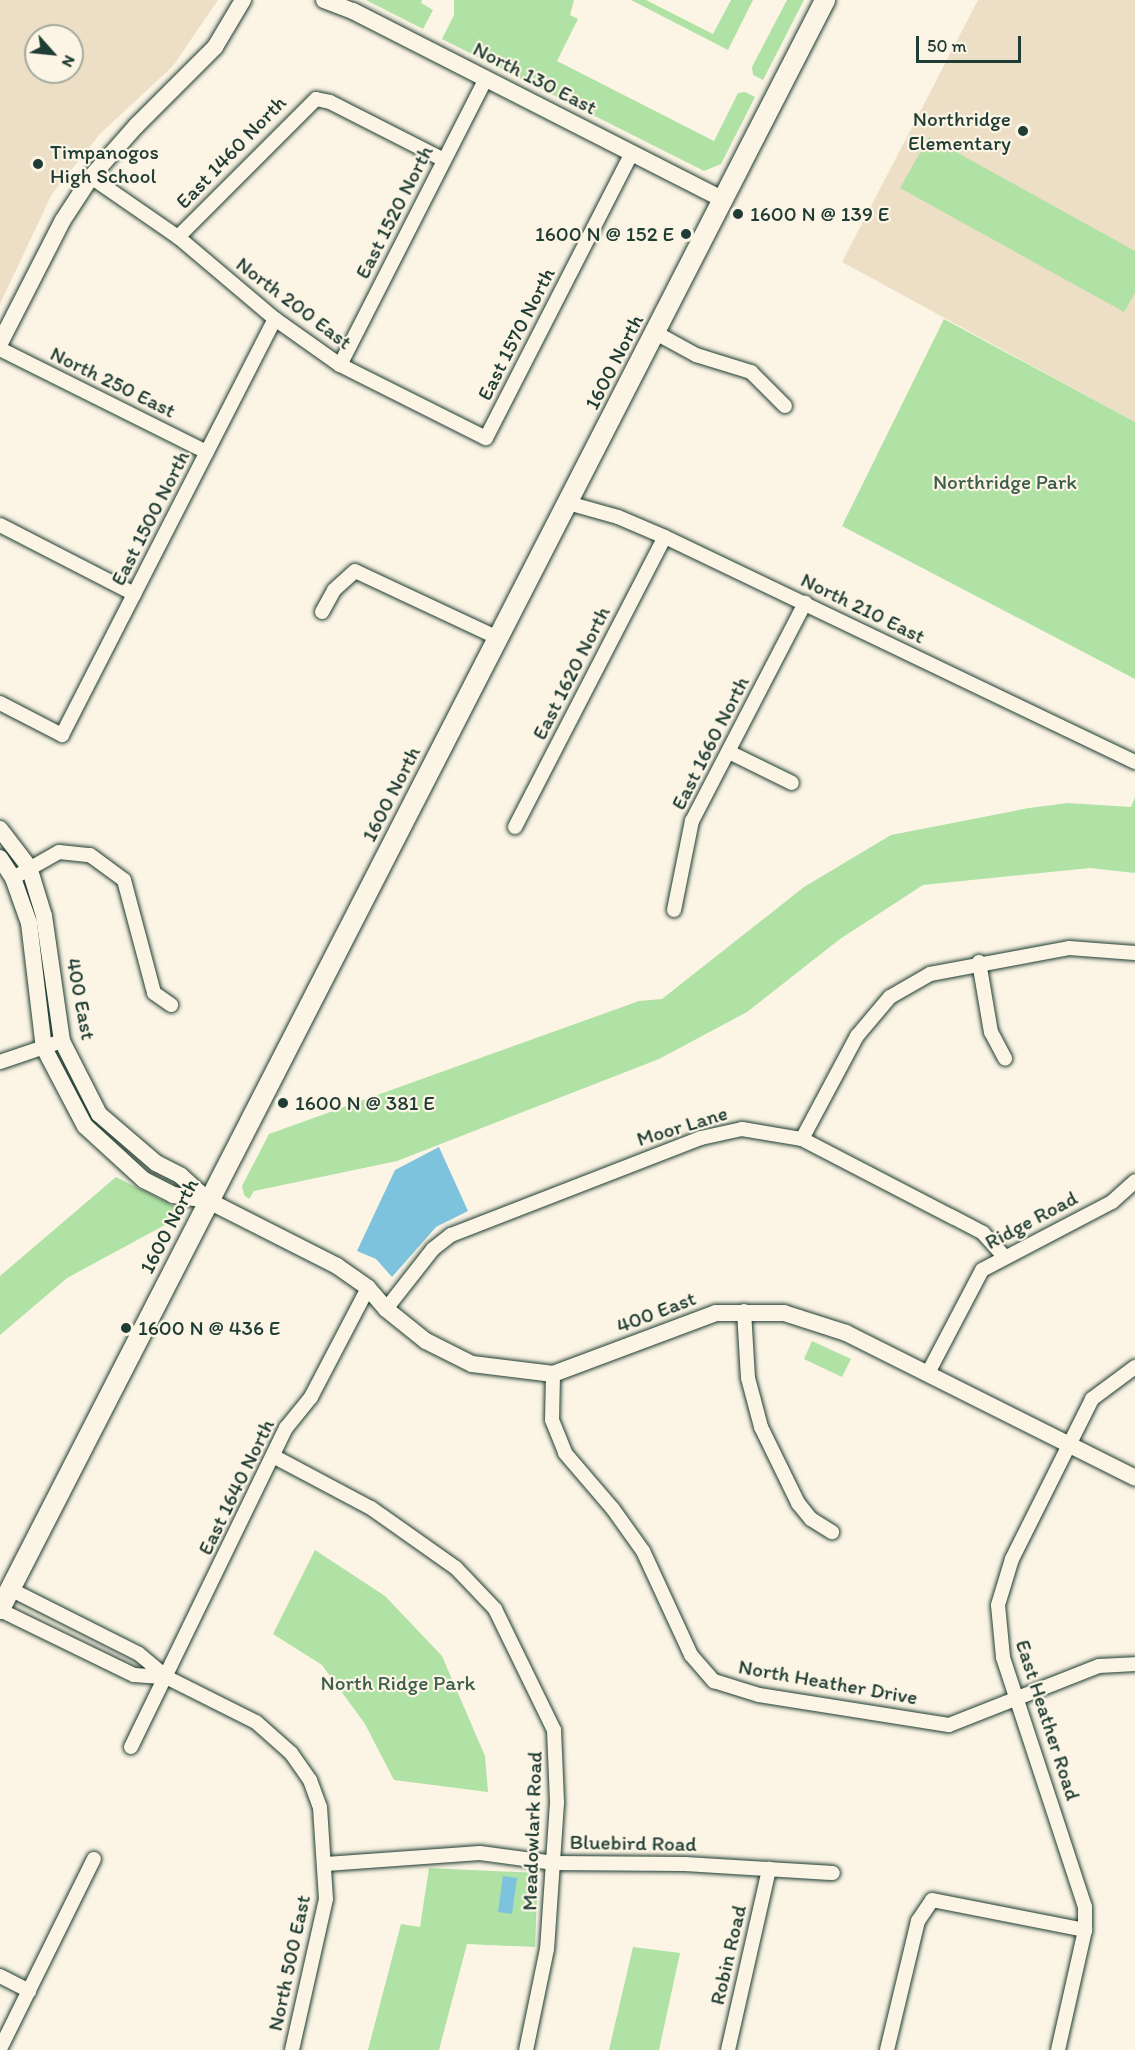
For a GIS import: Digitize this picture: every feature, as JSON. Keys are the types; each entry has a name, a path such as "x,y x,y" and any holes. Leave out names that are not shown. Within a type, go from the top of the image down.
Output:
{"main road":[{"name":"1600 North","path":"0,1610 208,1200 656,333 825,0"}],"street":[{"path":"0,343 63,220 91,177 136,126 215,47 243,0"},
{"name":"North 130 East","path":"324,0 353,11 724,200"},
{"name":"East 1520 North","path":"340,365 486,79"},
{"name":"East 1460 North","path":"178,237 316,99 330,102 444,160"},
{"name":"East 1570 North","path":"486,438 632,153"},
{"name":"North 200 East","path":"91,177 178,237 275,320 340,365 486,438"},
{"name":"East 1500 North","path":"0,703 62,735 275,320"},
{"path":"656,333 696,355 751,372 785,406"},
{"name":"North 250 East","path":"0,349 207,452"},
{"name":"North 210 East","path":"568,502 618,517 665,537 1135,762"},
{"path":"0,525 134,594"},
{"name":"East 1620 North","path":"515,827 665,537"},
{"path":"322,612 334,590 355,571 498,638"},
{"name":"East 1660 North","path":"674,910 692,821 805,603"},
{"path":"729,752 792,783"},
{"name":"400 East","path":"0,829 28,867 44,916 62,1041 99,1114 156,1163 181,1176 208,1200 337,1266 368,1288 386,1309 426,1341 472,1364 553,1374 716,1313 784,1312 827,1324 1135,1478"},
{"path":"13,878 28,867 59,852 90,855 124,880 154,993 171,1005"},
{"name":"400 East","path":"0,858 13,878 29,923 44,1048 85,1126 144,1180 173,1195 208,1200"},
{"path":"802,1139 857,1036 890,997 930,974 980,962 1069,948 1135,953"},
{"path":"980,962 990,1032 1005,1058"},
{"path":"0,1062 62,1041"},
{"name":"Moor Lane","path":"386,1309 433,1249 465,1228 723,1132 760,1130 802,1139 983,1233 1004,1256"},
{"name":"Ridge Road","path":"928,1373 970,1288 982,1270 1004,1256 1112,1202 1135,1181"},
{"name":"East 1640 North","path":"130,1747 286,1428 311,1397 368,1288"},
{"path":"744,1311 748,1378 761,1426 798,1503 811,1519 832,1532"},
{"name":"East Heather Road","path":"1058,2050 1085,1930 1085,1907 999,1640 998,1605 1008,1567 1092,1399 1135,1367"},
{"name":"North Heather Drive","path":"553,1374 552,1420 565,1453 613,1509 643,1551 691,1655 714,1681 759,1695 949,1725 1017,1701 1099,1666 1135,1664"},
{"name":"Meadowlark Road","path":"273,1456 371,1508 456,1568 495,1610 554,1730 557,1758 554,1863 548,1949 526,2050"},
{"name":"North 500 East","path":"10,1589 139,1654 166,1677 256,1722 291,1753 310,1780 320,1807 326,1864 319,1939 292,2050"},
{"name":"North 500 East","path":"0,1610 134,1675 166,1677"},
{"name":"Bluebird Road","path":"326,1864 480,1853 554,1863 832,1873"},
{"path":"0,2049 94,1859"},
{"name":"Robin Road","path":"728,2050 769,1869"},
{"path":"887,2050 918,1921 932,1900 1085,1930"},
{"path":"0,1976 29,1991"}],"shaded area":[{"name":"Timpanogos High School","path":"0,0 218,0 173,66 100,134 52,194 0,304"},
{"name":"Northridge Elementary","path":"978,0 1135,0 1135,422 842,262"}],"green space":[{"path":"366,0 422,0 421,3 433,10 423,29"},
{"path":"454,0 574,0 570,15 578,19 557,61 714,141 738,93 745,92 755,97 721,164 704,171 442,39 454,15"},
{"path":"631,0 646,0 713,34 731,0 753,0 728,50"},
{"path":"787,0 804,0 763,80 753,75 752,67"},
{"path":"929,137 1135,251 1135,293 1124,312 900,188"},
{"name":"Northridge Park","path":"944,319 1135,422 1135,679 842,526"},
{"path":"1135,797 1135,873 1090,868 923,885 840,939 747,1012 659,1059 397,1161 254,1191 249,1199 244,1195 242,1186 269,1134 639,1001 662,999 804,887 891,835 1029,808 1068,803 1131,807"},
{"path":"116,1177 187,1213 67,1278 0,1335 0,1276"},
{"path":"812,1341 851,1359 842,1377 804,1359"},
{"name":"North Ridge Park","path":"315,1550 385,1596 442,1656 485,1756 488,1792 394,1780 365,1724 322,1665 273,1634"},
{"path":"429,1868 538,1873 535,1947 467,1944 439,2050 368,2050 401,1924 420,1927"},
{"path":"633,1947 680,1953 659,2050 609,2050"}],"water":[{"path":"439,1147 468,1211 436,1227 392,1277 376,1259 357,1251 395,1170"},
{"path":"503,1876 517,1878 512,1914 498,1912"}],"place":[{"name":"Northridge Elementary","path":"1023,131"},
{"name":"Timpanogos High School","path":"38,164"},
{"name":"1600 N @ 139 E","path":"738,214"},
{"name":"1600 N @ 152 E","path":"686,234"},
{"name":"1600 N @ 381 E","path":"283,1103"},
{"name":"1600 N @ 436 E","path":"126,1328"}]}
